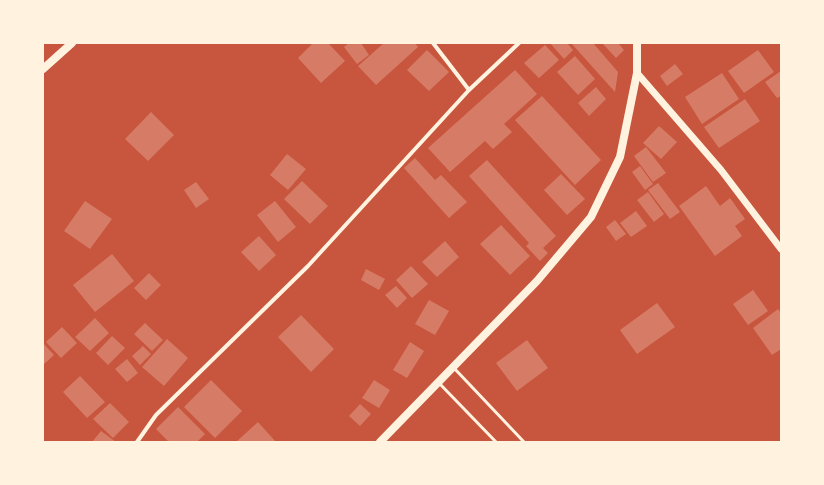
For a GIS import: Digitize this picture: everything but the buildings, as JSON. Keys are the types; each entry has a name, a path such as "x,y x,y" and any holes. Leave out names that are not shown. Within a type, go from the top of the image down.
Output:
{"main road":[{"path":"43,69 72,43"},
{"path":"380,442 537,281 591,217 620,157 636,73 637,43"}],"street":[{"path":"433,43 469,90"},
{"path":"138,442 156,415 308,266 469,90 519,43"},
{"path":"636,73 721,170 781,249"}],"lane":[{"path":"453,367 524,442"},
{"path":"439,382 496,442"}]}
